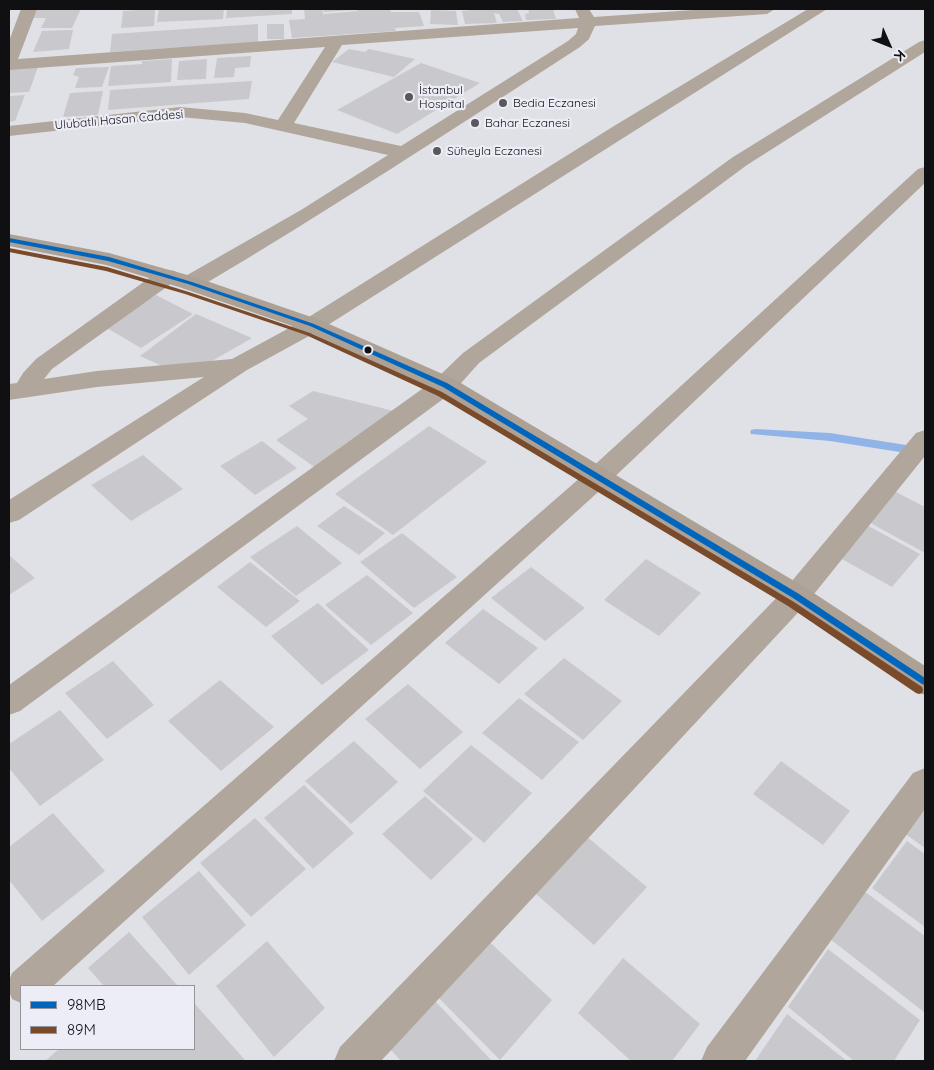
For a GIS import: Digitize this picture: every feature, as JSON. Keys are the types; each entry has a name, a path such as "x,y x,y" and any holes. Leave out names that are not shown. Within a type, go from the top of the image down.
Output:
{"main road":[{"path":"9,240 109,259 179,280 312,325 445,385 796,596 925,682"}],"street":[{"path":"9,10 33,9 9,64 337,40 585,15 766,9"},
{"path":"9,513 239,365 312,325 620,130 819,9"},
{"path":"17,391 44,364 179,280 308,214 574,44 583,36 585,15"},
{"path":"283,126 337,40"},
{"path":"9,702 445,385 471,358 740,161 925,46"},
{"name":"Ulubatlı Hasan Caddesi","path":"9,131 180,112 245,118 406,152"},
{"path":"26,985 598,477 925,174"},
{"path":"17,391 97,379 239,365"},
{"path":"354,1061 796,596 916,451"},
{"path":"721,1061 925,783"},
{"path":"9,1000 20,990"}],"building":[{"path":"81,9 72,28 41,28 46,18 32,18 37,10"},
{"path":"155,9 154,26 121,28 123,11"},
{"path":"159,9 224,9 223,19 157,22"},
{"path":"227,9 292,9 292,14 226,18"},
{"path":"304,9 322,9 324,16 324,14 357,11 357,9 390,9 391,12 419,12 424,26 395,28 396,31 292,38 289,20 305,19"},
{"path":"323,9 355,9 355,10 324,12"},
{"path":"517,9 523,21 503,22 499,14 494,13 497,23 465,24 462,11"},
{"path":"528,9 553,9 556,19 526,20 525,14 529,13"},
{"path":"431,10 456,11 458,25 430,24"},
{"path":"258,24 258,42 110,52 112,34"},
{"path":"267,24 284,24 284,39 267,39"},
{"path":"73,30 69,49 33,52 42,31"},
{"path":"349,49 365,52 369,49 415,59 394,77 332,62"},
{"path":"251,56 250,67 235,68 234,77 214,78 217,58"},
{"path":"172,59 171,82 108,86 111,66 142,64 142,61"},
{"path":"207,59 206,79 177,80 179,61"},
{"name":"İstanbul Hospital","path":"421,63 480,83 397,134 337,110"},
{"path":"38,67 29,92 9,93 10,69"},
{"path":"109,67 102,87 75,88 79,77 73,75 76,68"},
{"path":"252,81 249,99 108,110 110,90"},
{"path":"103,91 98,115 63,117 70,93"},
{"path":"25,95 15,121 9,122 9,96"},
{"path":"156,295 193,314 141,348 105,327"},
{"path":"196,314 252,338 205,365 169,369 140,356"},
{"path":"313,391 402,413 320,471 276,440 308,419 289,406"},
{"path":"429,426 487,462 393,535 335,494"},
{"path":"262,441 297,468 255,495 220,466"},
{"path":"143,455 183,489 131,521 91,485"},
{"path":"894,491 925,507 925,553 867,521"},
{"path":"344,506 385,533 359,555 317,526"},
{"path":"861,522 920,554 892,587 833,554"},
{"path":"297,526 342,563 296,596 250,557"},
{"path":"402,533 457,577 414,608 360,562"},
{"path":"9,555 35,578 9,595"},
{"path":"646,559 701,593 659,636 604,600"},
{"path":"250,562 300,601 266,627 217,587"},
{"path":"531,567 585,608 545,641 491,598"},
{"path":"367,575 413,613 371,645 325,605"},
{"path":"318,603 369,650 322,685 271,636"},
{"path":"483,609 538,648 499,684 445,643"},
{"path":"564,658 622,701 583,740 524,694"},
{"path":"113,661 154,705 107,739 65,693"},
{"path":"220,680 274,727 221,771 168,721"},
{"path":"408,684 463,732 420,769 365,719"},
{"path":"519,698 579,742 542,780 482,733"},
{"path":"60,710 104,760 40,806 9,768 9,744"},
{"path":"354,741 398,782 351,824 305,781"},
{"path":"471,745 532,793 484,843 423,791"},
{"path":"781,761 850,811 823,845 753,794"},
{"path":"304,785 354,833 313,869 264,818"},
{"path":"425,796 473,839 431,880 382,834"},
{"path":"925,804 925,848 904,833"},
{"path":"53,813 105,871 42,921 9,880 9,847"},
{"path":"255,818 306,869 251,917 200,863"},
{"path":"580,831 647,887 594,945 527,886"},
{"path":"907,841 925,854 925,927 872,888"},
{"path":"199,871 246,925 189,975 142,917"},
{"path":"864,891 925,936 924,1012 830,939"},
{"path":"129,932 177,985 103,985 88,968"},
{"path":"482,935 552,1000 500,1060 430,989"},
{"path":"267,941 325,1008 274,1057 216,986"},
{"path":"828,949 920,1020 894,1061 854,1061 788,1007"},
{"path":"623,958 700,1024 672,1061 631,1061 578,1013"},
{"path":"436,1002 492,1061 401,1061 390,1049"},
{"path":"195,1004 246,1061 45,1061 58,1050 195,1050"},
{"path":"787,1014 847,1061 755,1061"}],"waterway":[{"path":"755,432 830,437 925,452"}],"transit line":[{"name":"98MB","path":"9,240 109,259 190,283 312,325 445,385 796,596 925,682"},
{"name":"89M","path":"9,250 107,269 187,293 308,334 440,394 791,604 919,690"}],"place":[{"name":"İstanbul Hospital","path":"409,97"},
{"name":"Bedia Eczanesi","path":"503,103"},
{"name":"Bahar Eczanesi","path":"475,123"},
{"name":"Süheyla Eczanesi","path":"437,151"}]}
